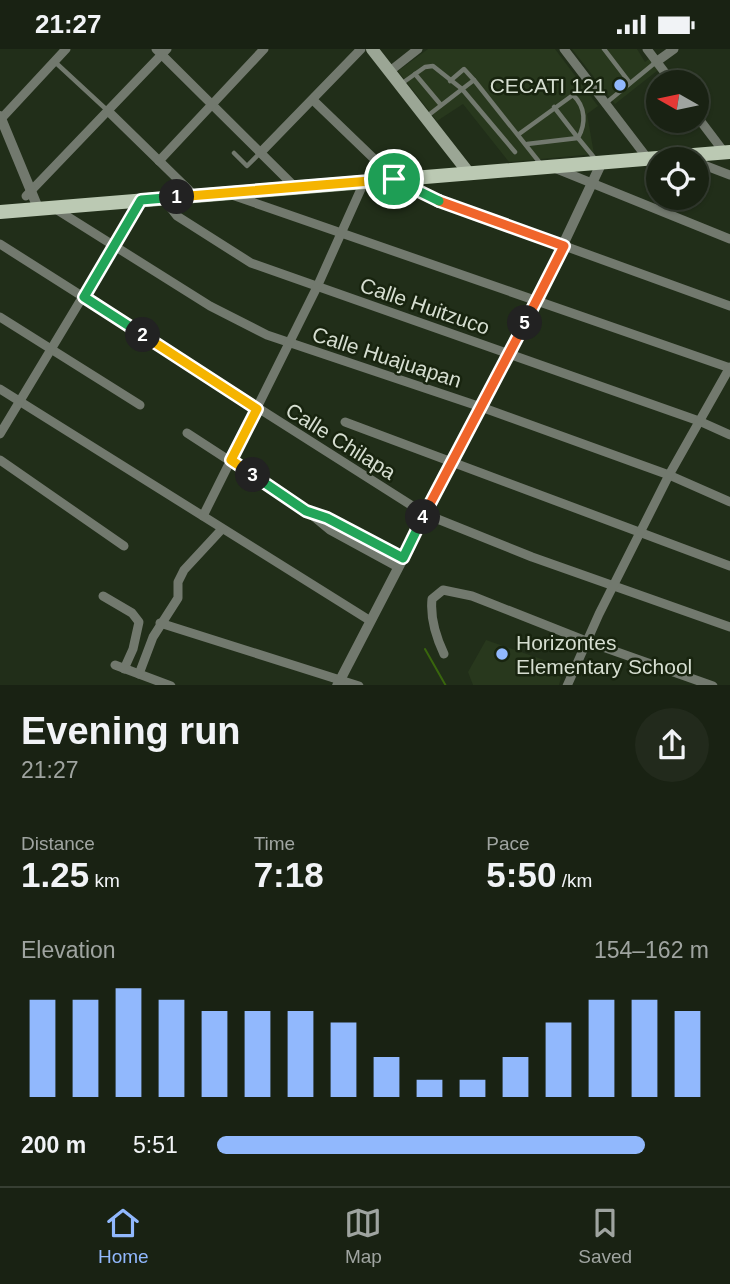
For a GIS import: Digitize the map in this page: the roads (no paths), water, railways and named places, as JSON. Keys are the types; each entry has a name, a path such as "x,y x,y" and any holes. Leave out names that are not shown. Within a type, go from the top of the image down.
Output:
{"main road":[{"path":"372,49 468,173"},
{"path":"709,156 727,152"},
{"path":"0,212 36,202 141,200 646,159"}],"street":[{"path":"36,202 1,119 66,49"},
{"path":"159,161 264,49"},
{"path":"262,151 314,101 361,49"},
{"path":"390,71 418,49"},
{"path":"564,49 646,156"},
{"path":"647,49 662,70"},
{"path":"656,62 674,49"},
{"path":"36,202 108,111 162,51 295,187"},
{"path":"314,101 394,179 434,199 730,306"},
{"path":"108,111 194,195"},
{"path":"709,131 727,152"},
{"path":"0,133 36,202"},
{"path":"338,682 537,300 601,164"},
{"path":"709,167 730,175"},
{"path":"550,169 594,183 730,239"},
{"path":"203,516 317,287 365,180"},
{"path":"224,193 730,367 669,475 613,585 567,685"},
{"name":"Calle Huitzuco","path":"163,198 177,216 233,253 317,287 699,421 730,435"},
{"path":"0,434 141,200"},
{"name":"Calle Huajuapan","path":"36,202 115,245 210,306 288,343 481,407 669,475 730,502"},
{"name":"Calle Chilapa","path":"0,244 425,514 498,545 730,627"},
{"path":"0,317 140,405"},
{"path":"0,389 369,620"},
{"path":"345,422 641,530 730,566"},
{"path":"187,433 306,511 327,518 400,562"},
{"path":"0,460 124,546"},
{"path":"139,674 160,623 178,598 178,582 184,570 222,529"},
{"path":"444,655 436,637 431,609 436,593 443,590 502,608 586,641 713,685"},
{"path":"103,596 132,613 139,625 119,667 171,685"},
{"path":"160,623 338,682 359,685"}],"lane":[{"path":"604,49 630,83"},
{"path":"55,62 108,111"},
{"path":"605,103 656,62"},
{"path":"400,85 430,65 462,89 515,152"},
{"path":"450,81 464,69 550,169"},
{"path":"415,74 441,105"},
{"path":"426,117 474,80"},
{"path":"519,134 568,96 576,97 584,120 578,138"},
{"path":"554,107 601,164"},
{"path":"526,144 578,138"},
{"path":"234,153 248,166 262,151"}],"waterway":[{"path":"425,649 445,685"}],"place":[{"name":"CECATI 121","path":"620,85"},
{"name":"Horizontes Elementary School","path":"502,654"}]}
